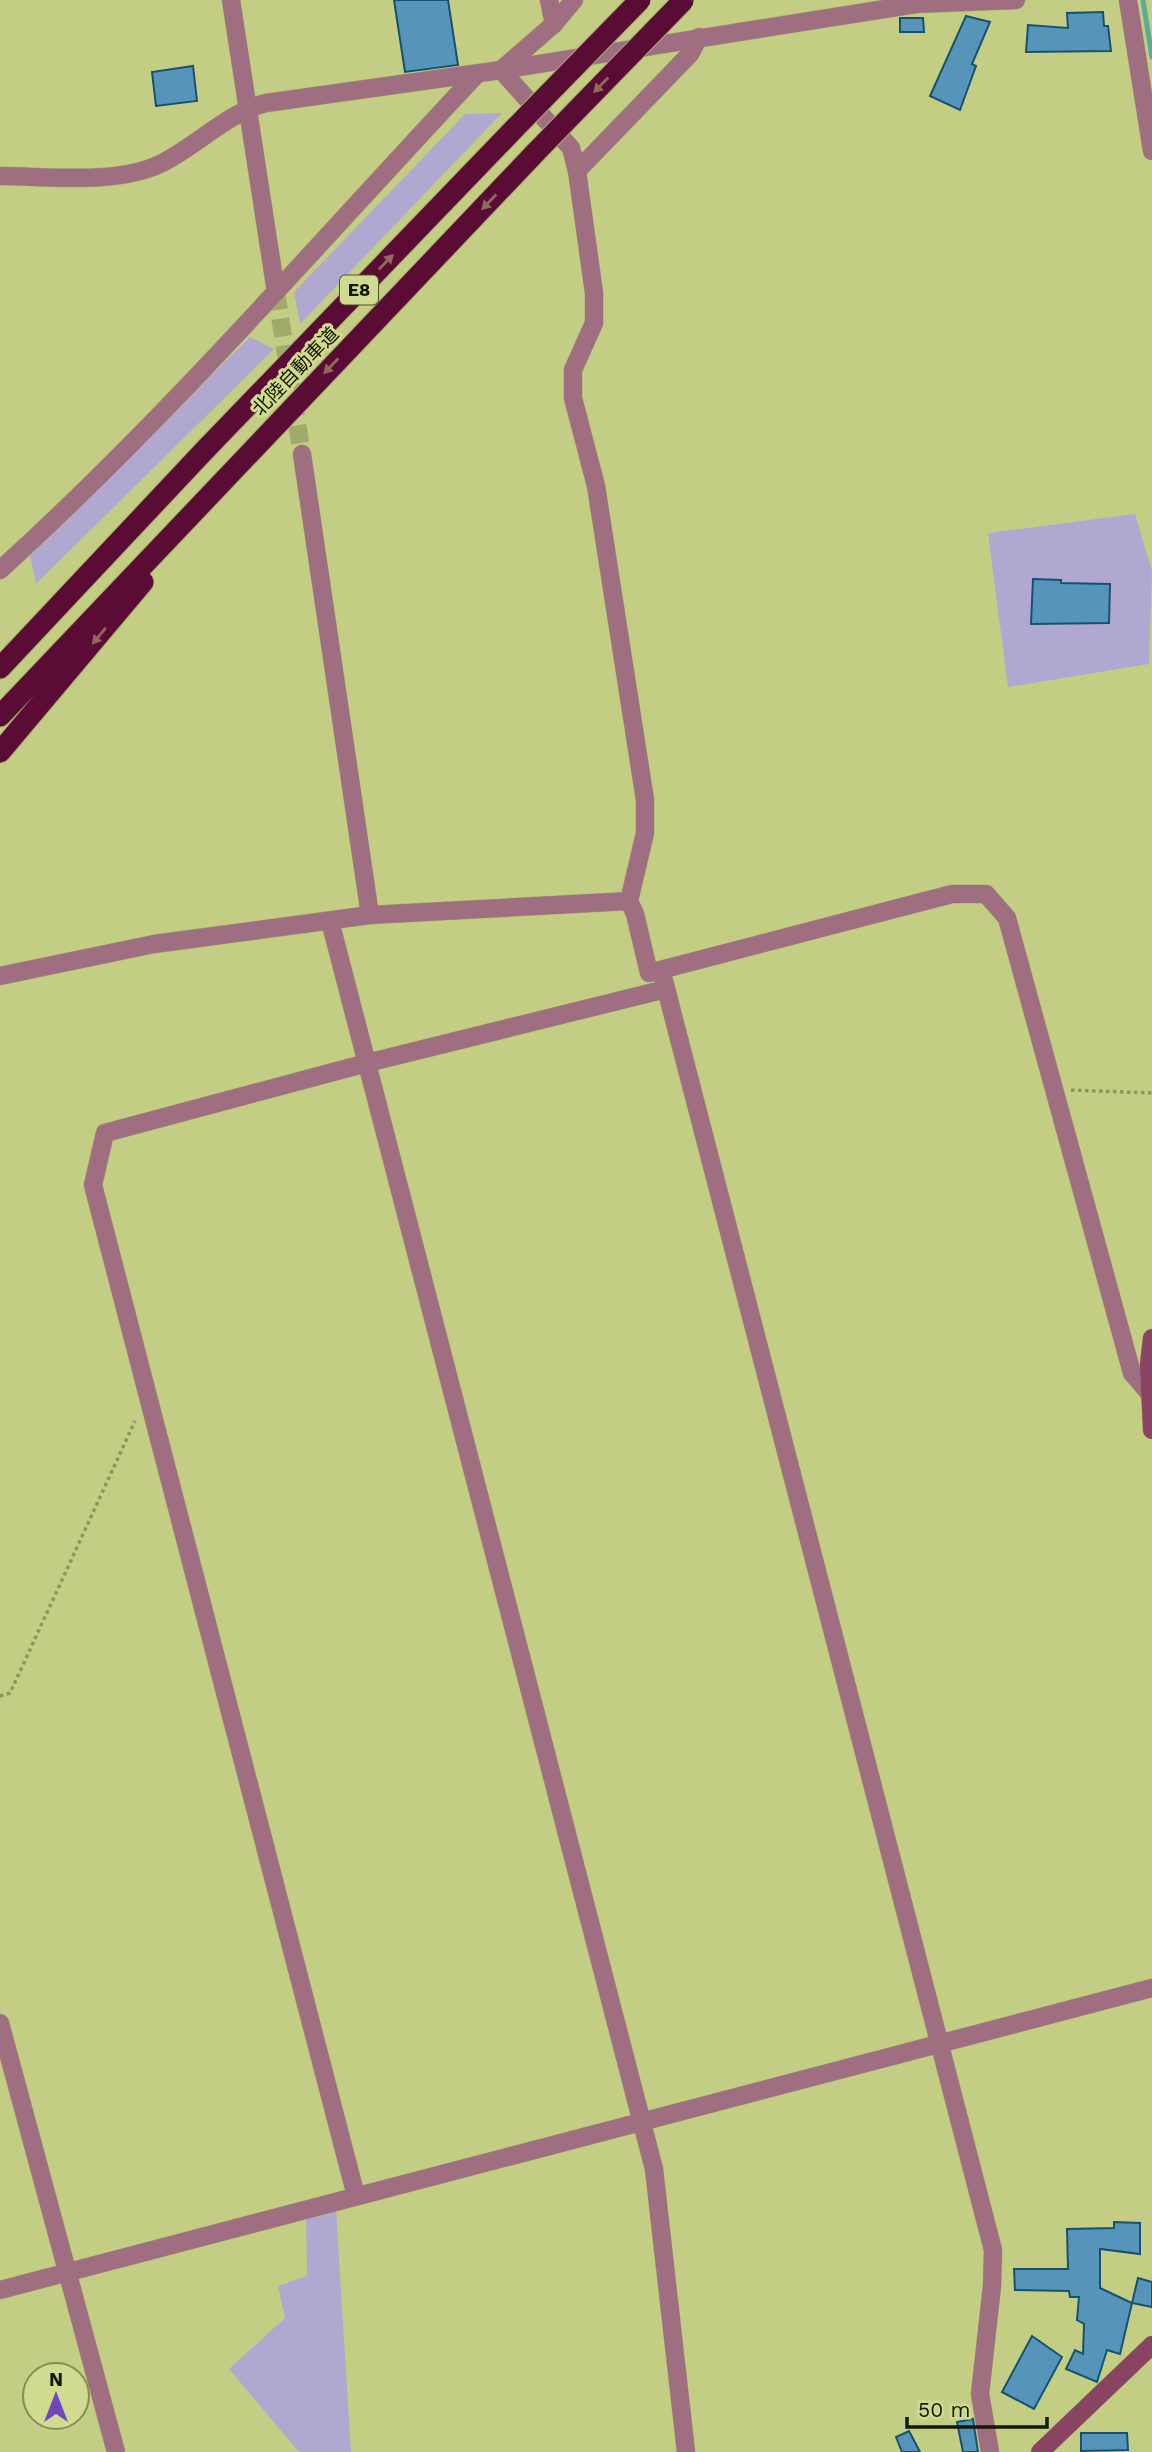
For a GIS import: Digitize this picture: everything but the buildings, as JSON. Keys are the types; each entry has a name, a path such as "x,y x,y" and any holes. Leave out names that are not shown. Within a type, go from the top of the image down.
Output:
{"highway":[{"name":"北陸自動車道","path":"0,668 202,452 640,0"},
{"name":"北陸自動車道","path":"0,716 267,432 683,1"},
{"path":"0,752 267,432"},
{"path":"0,648 137,511 202,452"}],"main road":[{"path":"1152,1338 1149,1393 1152,1430"},
{"path":"1040,2452 1152,2345"}],"street":[{"path":"230,0 276,292"},
{"path":"550,0 554,24"},
{"path":"502,70 554,24 574,0"},
{"path":"0,176 121,176 159,165 248,108 916,4 1016,0"},
{"path":"1128,0 1152,151"},
{"path":"576,171 690,54 699,37"},
{"path":"502,70 571,148 576,171 594,293 594,323 573,370 573,398 596,486 645,800 645,834 629,901 635,914 649,973 951,894 986,894 1007,918 1132,1373 1149,1393"},
{"path":"0,570 109,466 276,292 477,74"},
{"path":"302,454 370,915"},
{"path":"0,976 141,946 370,915 629,901"},
{"path":"330,921 654,2169 687,2452"},
{"path":"661,970 993,2250 992,2286 980,2394 990,2452"},
{"path":"356,2196 93,1185 105,1133 367,1063 666,989"},
{"path":"0,2290 1152,1988"},
{"path":"0,2023 116,2452"}],"path":[{"path":"1055,1089 1152,1093"},
{"path":"0,1696 10,1693 148,1393"}],"shaded area":[{"path":"502,113 300,324 294,292 465,114"},
{"path":"250,337 274,349 36,584 30,556"},
{"path":"1135,514 1152,571 1149,664 1008,687 988,533"},
{"path":"336,2209 351,2452 299,2452 229,2369 285,2318 278,2286 307,2276 306,2218"}],"waterway":[{"path":"1143,0 1152,57"}],"tunnel":[{"path":"276,292 302,454"}]}
